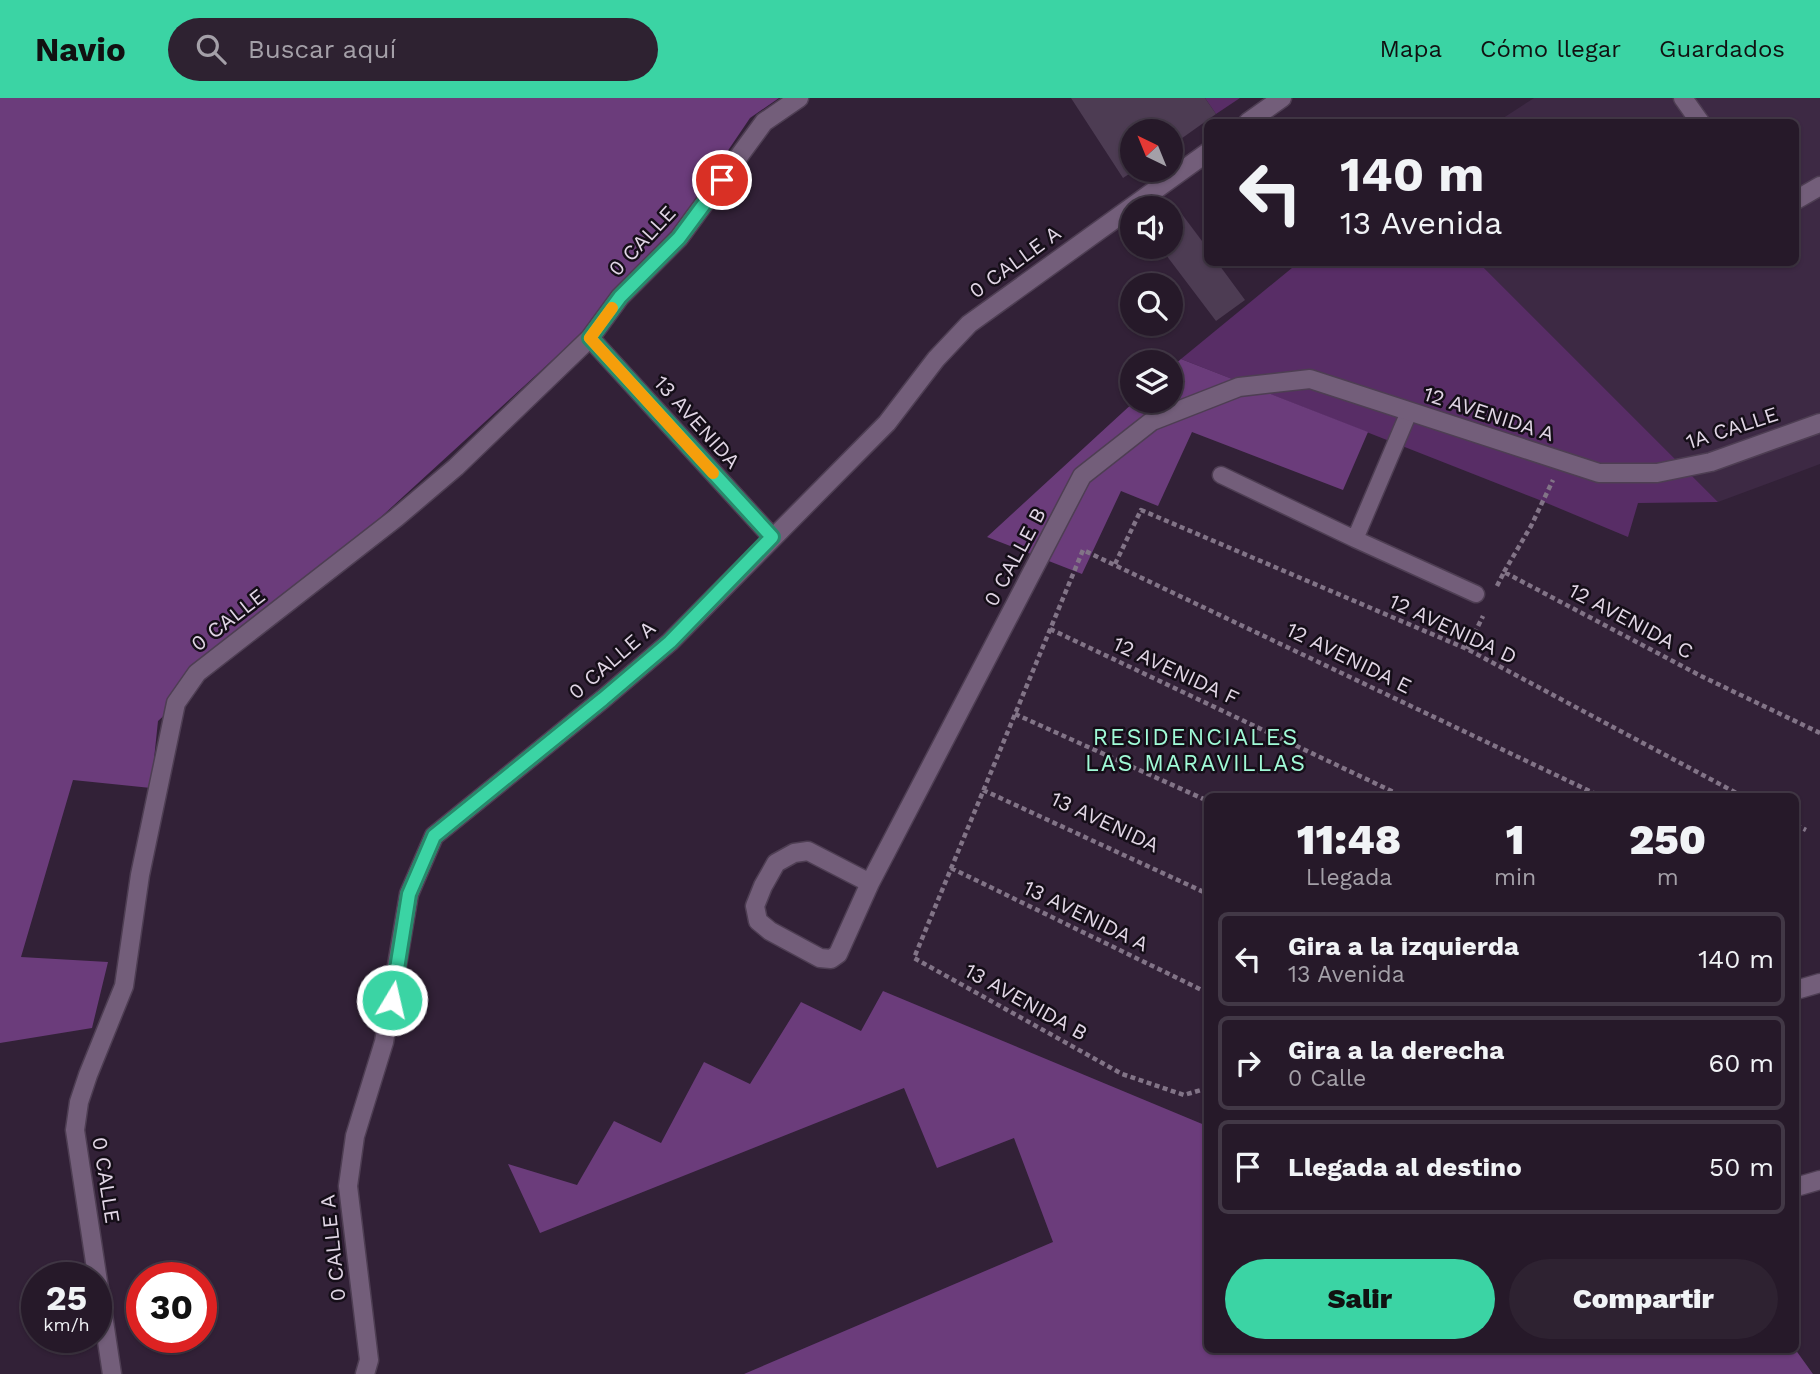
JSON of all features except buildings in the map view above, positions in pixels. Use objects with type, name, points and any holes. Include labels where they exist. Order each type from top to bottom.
[{"type":"street","name":"0 CALLE","points":[[112,1374],[75,1130],[79,1102],[88,1075],[124,986],[140,875],[176,703],[197,673],[456,467],[590,338],[620,297],[679,238],[764,122],[799,98]]},
{"type":"street","points":[[1252,119],[1282,98]]},
{"type":"street","points":[[1683,98],[1698,119]]},
{"type":"street","name":"0 CALLE A","points":[[367,1367],[348,1186],[355,1136],[384,1042],[409,894],[434,836],[670,642],[887,423],[936,359],[969,324],[1204,155]]},
{"type":"street","points":[[1799,198],[1820,186]]},
{"type":"street","name":"13 AVENIDA","points":[[590,338],[772,537]]},
{"type":"street","name":"12 AVENIDA A","points":[[1310,379],[1599,473],[1657,473]]},
{"type":"street","name":"0 CALLE B","points":[[870,883],[808,850],[794,853],[776,863],[755,906],[758,921],[769,931],[820,958],[831,959],[838,954],[870,883],[1082,476],[1152,421],[1239,387],[1310,379]]},
{"type":"street","name":"1A CALLE","points":[[1657,473],[1710,461],[1820,423]]},
{"type":"street","points":[[1799,989],[1820,983]]},
{"type":"street","points":[[1799,1186],[1820,1180]]},
{"type":"lane","points":[[1355,539],[1409,412]]},
{"type":"lane","points":[[1221,475],[1476,594]]},
{"type":"path","points":[[1494,592],[1531,526],[1562,461]]},
{"type":"path","name":"12 AVENIDA D","points":[[1115,564],[1141,510],[1467,649],[1736,793]]},
{"type":"path","name":"12 AVENIDA E","points":[[1050,629],[1083,550],[1595,793]]},
{"type":"path","name":"12 AVENIDA C","points":[[1504,572],[1701,676],[1820,733]]},
{"type":"path","points":[[1467,649],[1484,614]]},
{"type":"path","points":[[951,868],[1050,629]]},
{"type":"path","name":"12 AVENIDA F","points":[[1050,629],[1396,793]]},
{"type":"path","points":[[1015,714],[1204,799]]},
{"type":"path","name":"13 AVENIDA","points":[[983,790],[1204,892]]},
{"type":"path","points":[[1799,827],[1805,830]]},
{"type":"path","name":"13 AVENIDA B","points":[[951,868],[914,958],[1122,1074],[1184,1095],[1204,1089]]},
{"type":"path","name":"13 AVENIDA A","points":[[951,868],[1204,991]]},
{"type":"shaded area","points":[[0,98],[779,98],[750,118],[641,279],[158,721],[151,788],[73,780],[21,957],[108,962],[92,1028],[0,1043]]},
{"type":"shaded area","points":[[1205,98],[1240,98],[1216,114]]},
{"type":"shaded area","points":[[1534,98],[1820,98],[1820,464],[1718,502],[1482,266],[1799,266],[1799,119],[1502,119]]},
{"type":"shaded area","points":[[1294,266],[1482,266],[1718,502],[1638,503],[1628,537],[1183,360],[1183,357]]},
{"type":"shaded area","points":[[1183,360],[1368,432],[1343,490],[1192,432],[1158,506],[1121,491],[1082,574],[987,537],[1122,413],[1183,413]]},
{"type":"shaded area","points":[[883,991],[1204,1125],[1204,1353],[1798,1353],[1813,1374],[744,1374],[1053,1242],[1014,1138],[937,1168],[904,1088],[540,1233],[508,1164],[577,1185],[614,1121],[661,1143],[704,1062],[750,1084],[801,1002],[861,1031]]},
{"type":"slow traffic","points":[[612,308],[590,338],[713,473]]},
{"type":"district","name":"RESIDENCIALES LAS MARAVILLAS","points":[[1196,750]]},
{"type":"route","points":[[392,1000],[409,894],[434,836],[670,642],[772,537],[590,338],[620,297],[679,238],[722,180]]}]
